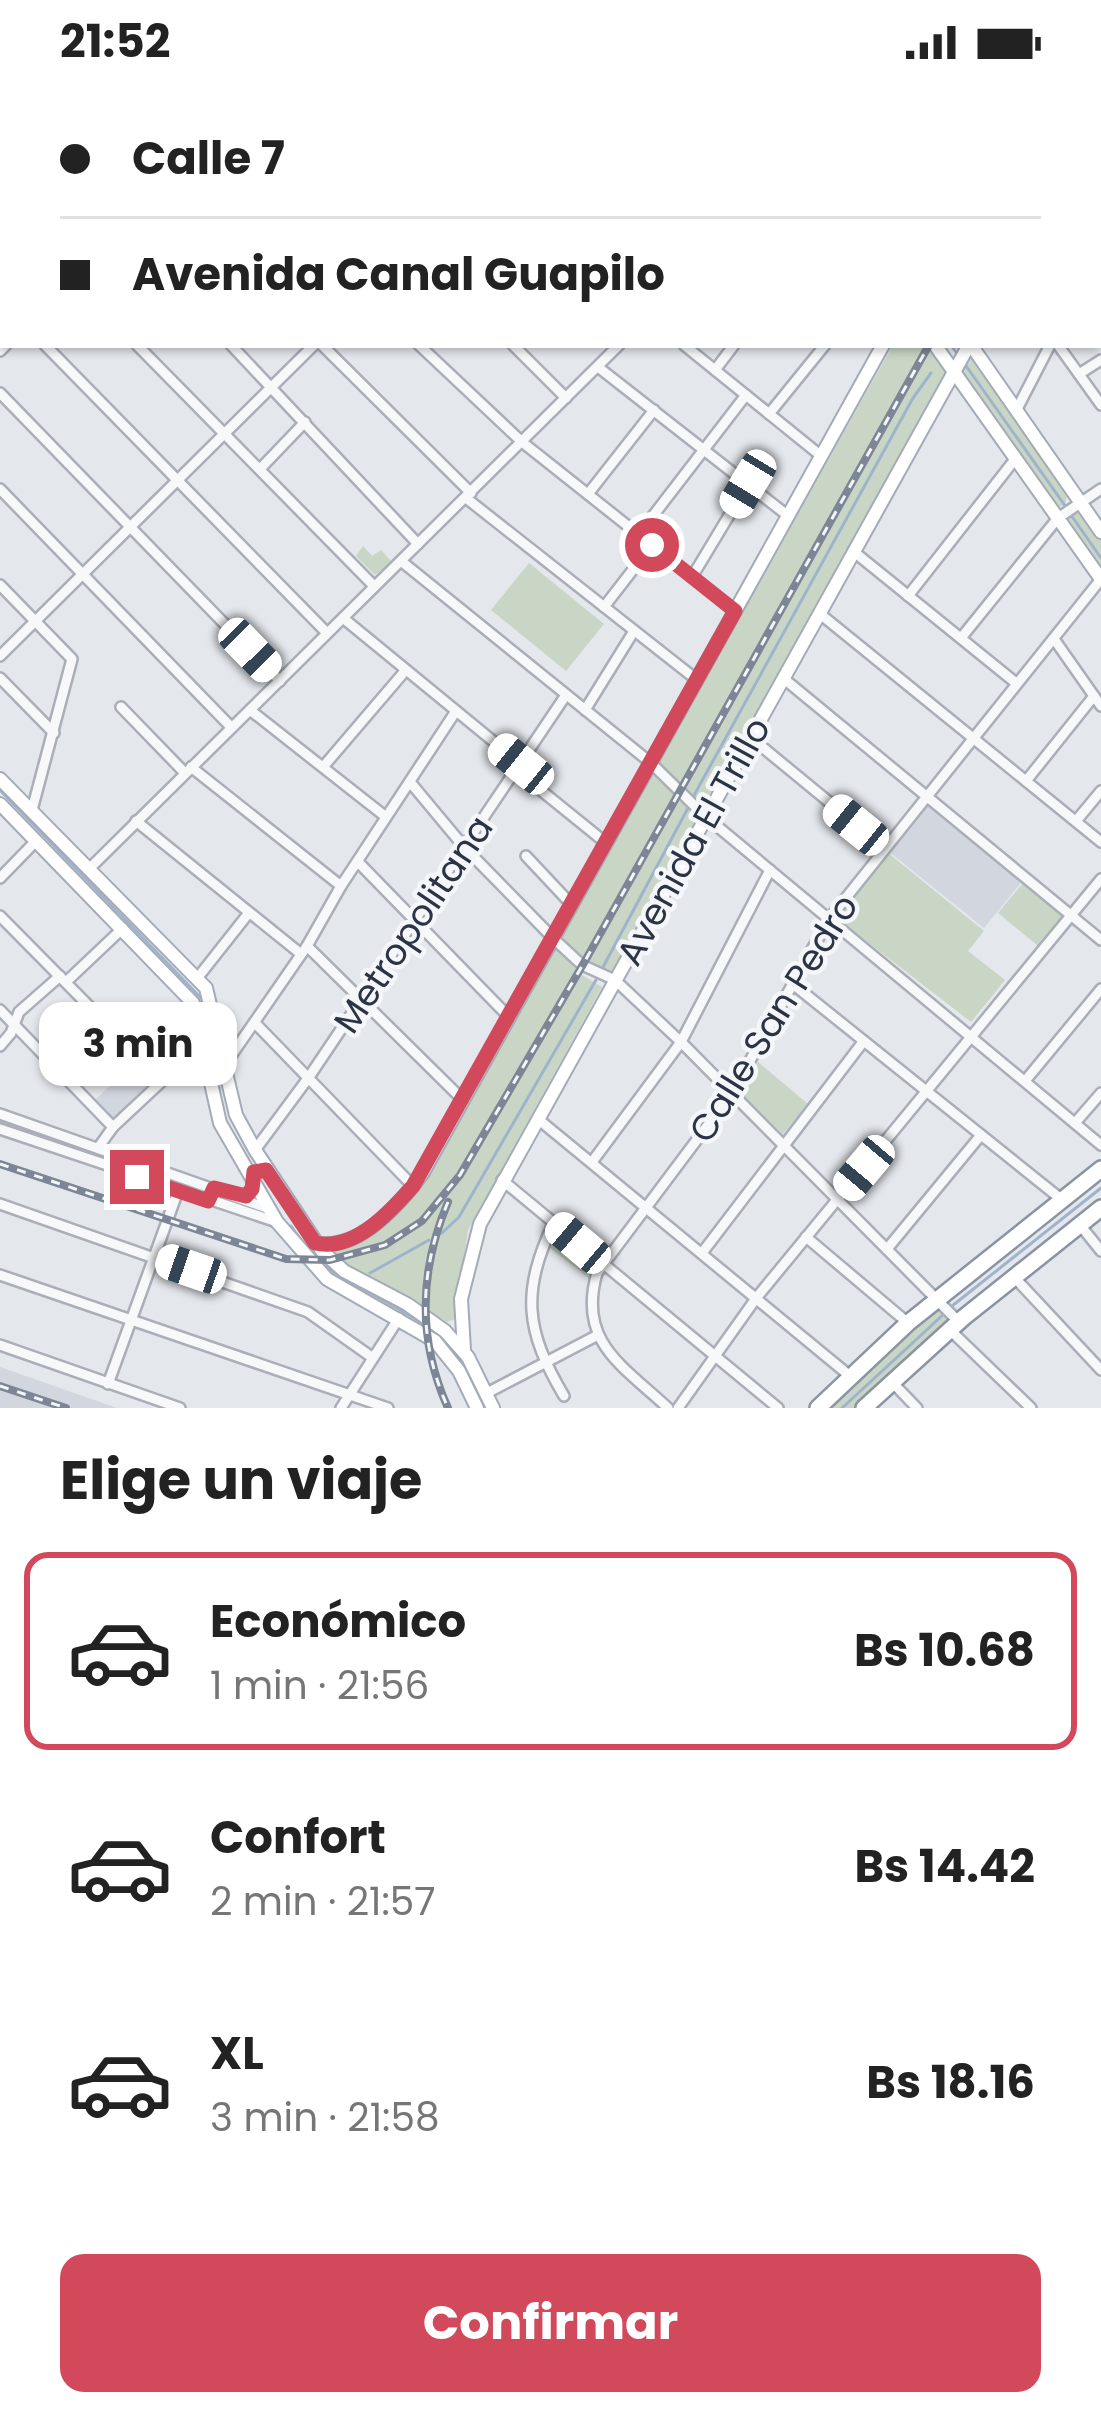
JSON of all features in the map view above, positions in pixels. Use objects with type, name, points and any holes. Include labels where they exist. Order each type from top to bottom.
[{"type":"highway","points":[[864,1408],[1060,1199],[1101,1169]]},
{"type":"highway","points":[[818,1408],[908,1323],[949,1314],[1014,1276],[1101,1208]]},
{"type":"main road","name":"Avenida El Trillo","points":[[315,1243],[339,1244],[350,1239],[413,1186],[881,348]]},
{"type":"main road","points":[[938,348],[1101,579]]},
{"type":"main road","name":"Avenida El Trillo","points":[[464,1350],[464,1275],[480,1223],[967,348]]},
{"type":"main road","points":[[969,348],[1017,409],[1077,505],[1101,532]]},
{"type":"main road","points":[[945,388],[965,388]]},
{"type":"main road","points":[[0,779],[90,868],[194,1003],[205,1010]]},
{"type":"main road","points":[[0,804],[124,928],[199,976],[232,1105],[315,1243],[344,1271],[430,1318],[464,1350],[493,1408]]},
{"type":"main road","points":[[205,1010],[203,1043],[215,1107],[226,1138],[267,1208],[327,1279],[425,1333],[449,1357],[477,1408]]},
{"type":"main road","points":[[215,1107],[226,1112],[232,1105]]},
{"type":"main road","points":[[250,1179],[257,1169],[269,1173]]},
{"type":"main road","points":[[277,1222],[287,1220],[294,1210]]},
{"type":"street","points":[[49,348],[327,633]]},
{"type":"street","points":[[140,348],[374,586]]},
{"type":"street","points":[[234,348],[418,544]]},
{"type":"street","points":[[0,656],[315,348]]},
{"type":"street","points":[[321,348],[469,495],[697,680]]},
{"type":"street","points":[[422,348],[522,442],[735,611]]},
{"type":"street","points":[[517,348],[566,398]]},
{"type":"street","points":[[90,868],[615,348]]},
{"type":"street","points":[[688,348],[820,455]]},
{"type":"street","points":[[715,370],[732,348]]},
{"type":"street","points":[[769,414],[823,348]]},
{"type":"street","points":[[1017,409],[1052,348]]},
{"type":"street","points":[[1056,348],[1101,405]]},
{"type":"street","points":[[1078,374],[1101,360]]},
{"type":"street","points":[[598,367],[787,515]]},
{"type":"street","points":[[0,393],[280,681]]},
{"type":"street","points":[[639,534],[746,395]]},
{"type":"street","points":[[588,494],[654,410]]},
{"type":"street","points":[[260,469],[305,422]]},
{"type":"street","points":[[908,596],[1016,458]]},
{"type":"street","points":[[692,577],[748,484]]},
{"type":"street","points":[[0,489],[232,727]]},
{"type":"street","points":[[961,638],[1060,517],[1101,489]]},
{"type":"street","points":[[604,607],[652,545]]},
{"type":"street","points":[[853,551],[1016,683]]},
{"type":"street","points":[[400,561],[651,763],[705,816],[1101,1145]]},
{"type":"street","name":"Calle San Pedro","points":[[596,1336],[590,1306],[603,1263],[732,1093],[830,919],[1101,579]]},
{"type":"street","points":[[0,585],[72,659],[32,810]]},
{"type":"street","points":[[819,614],[1101,842]]},
{"type":"street","points":[[343,618],[606,843]]},
{"type":"street","points":[[585,710],[634,631]]},
{"type":"street","points":[[1026,781],[1098,701],[1054,639]]},
{"type":"street","points":[[322,767],[405,671]]},
{"type":"street","points":[[0,678],[54,733]]},
{"type":"street","points":[[783,678],[1101,940]]},
{"type":"street","name":"Metropolitana","points":[[255,1150],[566,695]]},
{"type":"street","points":[[122,707],[188,770],[341,886]]},
{"type":"street","points":[[250,710],[386,817]]},
{"type":"street","points":[[224,1066],[456,711]]},
{"type":"street","points":[[750,737],[885,848]]},
{"type":"street","points":[[410,782],[465,848],[553,938],[582,965],[615,980],[887,1249],[1030,1408]]},
{"type":"street","points":[[1076,821],[1101,790]]},
{"type":"street","points":[[136,821],[248,914],[304,950],[463,1100]]},
{"type":"street","points":[[0,878],[36,841]]},
{"type":"street","points":[[526,856],[572,905]]},
{"type":"street","points":[[358,862],[509,1017]]},
{"type":"street","points":[[592,1162],[681,1042],[770,870]]},
{"type":"street","points":[[678,1408],[757,1298],[1101,879]]},
{"type":"street","points":[[199,976],[248,914]]},
{"type":"street","points":[[0,916],[163,1081]]},
{"type":"street","points":[[0,1046],[19,1012],[124,928]]},
{"type":"street","points":[[794,985],[1060,1199]]},
{"type":"street","points":[[1025,1082],[1101,989]]},
{"type":"street","points":[[0,1010],[113,1127]]},
{"type":"street","points":[[256,1023],[413,1186]]},
{"type":"street","points":[[702,1252],[863,1042]]},
{"type":"street","points":[[98,1148],[113,1127],[203,1043]]},
{"type":"street","points":[[1075,1123],[1101,1093]]},
{"type":"street","points":[[0,1114],[178,1191],[240,1197],[267,1208]]},
{"type":"street","points":[[538,1119],[850,1376]]},
{"type":"street","points":[[0,1130],[98,1148],[277,1222]]},
{"type":"street","points":[[887,1249],[981,1135]]},
{"type":"street","points":[[240,1197],[250,1192],[250,1179]]},
{"type":"street","points":[[502,1180],[778,1408]]},
{"type":"street","points":[[107,1384],[178,1191]]},
{"type":"street","points":[[0,1204],[308,1312],[373,1358]]},
{"type":"street","points":[[554,1222],[531,1284],[531,1320],[546,1365],[564,1396]]},
{"type":"street","points":[[1080,1225],[1101,1251]]},
{"type":"street","points":[[806,1238],[908,1323]]},
{"type":"street","points":[[0,1275],[388,1408]]},
{"type":"street","points":[[1014,1276],[1101,1370]]},
{"type":"street","points":[[341,1408],[399,1318]]},
{"type":"street","points":[[487,1393],[596,1336],[668,1408]]},
{"type":"street","points":[[0,1345],[180,1408]]},
{"type":"street","points":[[891,1381],[917,1408]]},
{"type":"shaded area","points":[[929,801],[1025,878],[984,928],[888,851]]},
{"type":"shaded area","points":[[134,1063],[153,1087],[116,1123],[94,1101]]},
{"type":"shaded area","points":[[0,1367],[117,1408],[0,1408]]},
{"type":"green space","points":[[891,348],[930,348],[948,372],[702,808],[657,764]]},
{"type":"green space","points":[[970,351],[1068,491],[1065,505],[1056,507],[960,372]]},
{"type":"green space","points":[[1078,511],[1101,539],[1101,574],[1063,521]]},
{"type":"green space","points":[[363,546],[372,556],[381,550],[392,562],[375,575],[356,556]]},
{"type":"green space","points":[[529,563],[604,624],[566,671],[491,610]]},
{"type":"green space","points":[[650,770],[695,812],[696,821],[613,971],[605,971],[582,960],[557,936]]},
{"type":"green space","points":[[887,852],[984,931],[968,951],[1005,980],[971,1022],[838,919],[837,914]]},
{"type":"green space","points":[[1028,877],[1064,914],[1038,946],[998,913]]},
{"type":"green space","points":[[551,945],[602,987],[468,1230],[455,1319],[447,1322],[395,1289],[346,1267],[328,1251],[343,1247],[399,1210]]},
{"type":"green space","points":[[758,1062],[808,1104],[783,1134],[738,1091]]},
{"type":"green space","points":[[554,1229],[596,1261],[593,1281],[546,1245]]},
{"type":"green space","points":[[931,1308],[943,1309],[947,1323],[857,1408],[830,1408]]},
{"type":"waterway","points":[[953,348],[958,355]]},
{"type":"waterway","points":[[964,363],[1066,507]]},
{"type":"waterway","points":[[692,799],[931,373]]},
{"type":"waterway","points":[[1071,515],[1101,558]]},
{"type":"waterway","points":[[0,790],[201,998]]},
{"type":"waterway","points":[[602,969],[688,808]]},
{"type":"waterway","points":[[442,1233],[459,1217],[596,980]]},
{"type":"waterway","points":[[0,1123],[95,1156]]},
{"type":"waterway","points":[[144,1173],[262,1212]]},
{"type":"waterway","points":[[952,1306],[1101,1188]]},
{"type":"waterway","points":[[291,1226],[301,1241]]},
{"type":"waterway","points":[[370,1273],[429,1240]]},
{"type":"waterway","points":[[325,1267],[421,1322]]},
{"type":"waterway","points":[[842,1408],[945,1313]]},
{"type":"waterway","points":[[429,1327],[458,1355],[484,1408]]},
{"type":"railway","points":[[0,1164],[286,1259],[330,1260],[385,1245],[422,1221],[460,1175],[585,961],[927,348]]},
{"type":"railway","points":[[448,1202],[431,1254],[426,1305],[431,1356],[448,1408]]},
{"type":"railway","points":[[0,1386],[66,1408]]},
{"type":"route","points":[[137,1177],[208,1201],[214,1188],[246,1196],[254,1172],[266,1170],[315,1243],[325,1245],[361,1233],[413,1186],[735,611],[652,545]]}]
